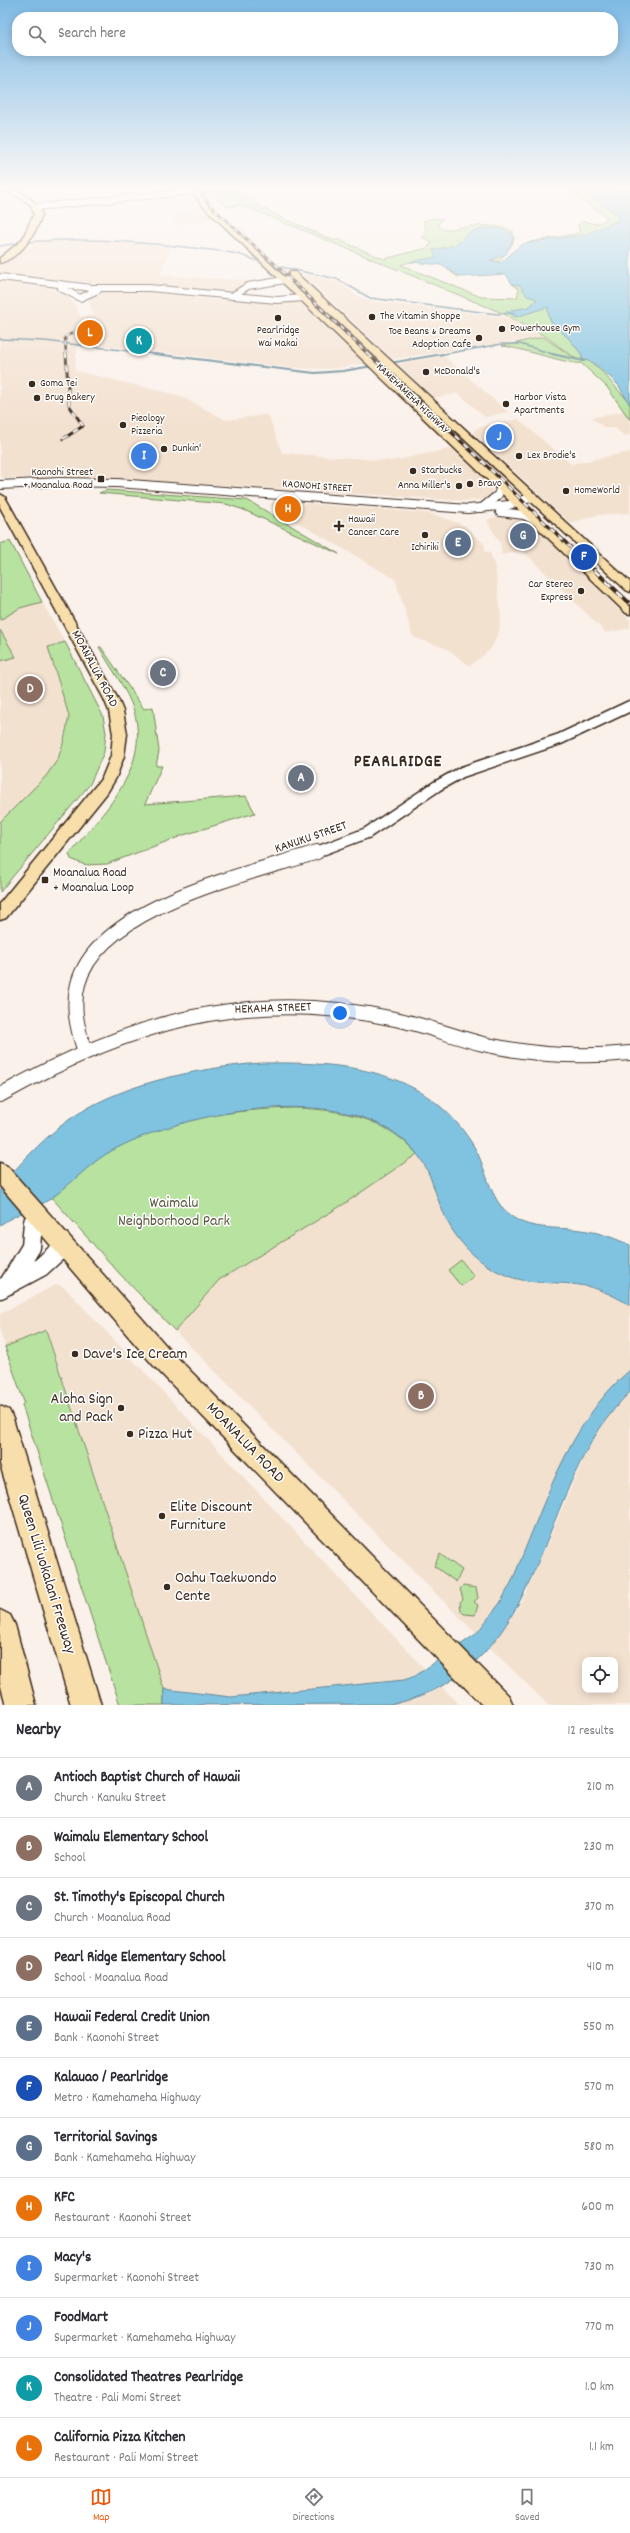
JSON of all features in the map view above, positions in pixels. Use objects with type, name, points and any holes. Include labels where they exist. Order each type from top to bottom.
[{"type":"highway","name":"Queen Liliʻuokalani Freeway","points":[[0,1419],[86,1705]]},
{"type":"highway","points":[[0,1625],[21,1705]]},
{"type":"main road","name":"KAMEHAMEHA HIGHWAY","points":[[275,269],[303,298],[375,365],[630,610]]},
{"type":"main road","name":"KAMEHAMEHA HIGHWAY","points":[[287,269],[630,588]]},
{"type":"main road","points":[[295,290],[322,300]]},
{"type":"main road","points":[[303,298],[322,300]]},
{"type":"main road","name":"MOANALUA ROAD","points":[[0,497],[111,699],[120,721],[121,739],[115,766],[102,789],[0,914]]},
{"type":"main road","name":"MOANALUA ROAD","points":[[1,1173],[34,1213],[161,1357],[500,1705]]},
{"type":"street","points":[[232,296],[248,286],[286,280],[295,276]]},
{"type":"street","points":[[0,277],[54,284],[103,288],[149,288],[281,300],[303,298]]},
{"type":"street","points":[[54,284],[80,298],[103,288]]},
{"type":"street","name":"KAONOHI STREET","points":[[0,486],[84,486],[135,489],[150,487],[468,509],[486,507],[533,497]]},
{"type":"street","points":[[486,507],[498,495],[501,486]]},
{"type":"street","points":[[486,507],[520,514],[539,522]]},
{"type":"street","name":"KANUKU STREET","points":[[84,1049],[74,1010],[77,986],[95,953],[126,926],[156,909],[214,885],[353,839],[387,822],[435,787],[458,774],[504,756],[561,738],[606,715],[630,706]]},
{"type":"street","name":"HEKAHA STREET","points":[[0,1095],[57,1062],[84,1049],[140,1029],[190,1017],[240,1009],[292,1007],[371,1014],[483,1044],[531,1052],[574,1056],[630,1054]]},
{"type":"street","points":[[4,1287],[31,1247],[34,1213]]},
{"type":"street","points":[[4,1287],[46,1264],[64,1246]]},
{"type":"shaded area","points":[[0,269],[163,269],[161,275],[242,280],[254,283],[227,293],[149,285],[97,284],[0,273]]},
{"type":"shaded area","points":[[306,274],[340,282],[354,294],[369,301],[512,318],[543,337],[393,359],[303,275]]},
{"type":"shaded area","points":[[0,281],[63,290],[76,306],[80,316],[94,315],[87,297],[100,291],[138,291],[217,300],[239,298],[300,302],[366,363],[332,369],[295,368],[80,343],[76,355],[75,371],[178,395],[226,420],[265,415],[269,417],[282,453],[391,461],[454,448],[491,485],[493,494],[485,499],[467,501],[123,479],[3,478],[0,474]]},
{"type":"shaded area","points":[[444,356],[508,412],[485,417],[458,393],[434,398],[398,364]]},
{"type":"shaded area","points":[[623,411],[630,423],[630,435],[625,436],[615,428],[605,428],[592,418]]},
{"type":"shaded area","points":[[518,419],[571,464],[630,452],[630,513],[597,515],[570,523],[473,433],[477,428]]},
{"type":"shaded area","points":[[274,501],[429,513],[464,525],[484,544],[485,552],[490,552],[495,567],[501,616],[499,631],[491,649],[470,666],[447,649],[413,637],[395,579],[273,508],[270,505]]},
{"type":"shaded area","points":[[506,516],[521,518],[531,524],[630,620],[630,628],[606,633],[522,550],[502,555],[500,543],[487,521],[491,518]]},
{"type":"shaded area","points":[[42,602],[65,642],[48,647],[69,716],[58,759],[46,776],[0,822],[0,661],[15,657],[0,630],[0,620],[20,608]]},
{"type":"shaded area","points":[[417,1154],[430,1173],[448,1223],[500,1273],[527,1282],[587,1287],[608,1293],[630,1305],[630,1370],[598,1403],[577,1433],[511,1583],[500,1603],[476,1634],[175,1331],[219,1280],[344,1204]]},
{"type":"shaded area","points":[[57,1284],[65,1288],[425,1669],[404,1680],[231,1697],[164,1689],[47,1330],[5,1347],[0,1331],[0,1314]]},
{"type":"shaded area","points":[[630,1392],[630,1705],[548,1705],[489,1647],[513,1616],[525,1595],[590,1443],[610,1414]]},
{"type":"shaded area","points":[[441,1686],[459,1705],[385,1705],[417,1699]]},
{"type":"green space","points":[[395,269],[410,269],[481,297],[517,298],[519,289],[512,284],[514,282],[523,283],[541,297],[543,307],[549,307],[582,355],[582,359],[591,362],[603,373],[630,403],[630,420],[607,387],[581,363],[568,362],[502,346],[543,337],[576,359],[548,338],[502,313]]},
{"type":"green space","points":[[446,269],[478,269],[468,276],[458,277]]},
{"type":"green space","points":[[107,490],[247,500],[339,554],[244,510],[226,504],[99,493]]},
{"type":"green space","points":[[10,541],[42,602],[20,608],[0,620],[0,544]]},
{"type":"green space","points":[[0,630],[16,657],[0,661]]},
{"type":"green space","points":[[65,642],[103,716],[106,733],[104,752],[90,784],[0,892],[0,822],[46,776],[58,759],[64,740],[69,716],[48,647]]},
{"type":"green space","points":[[99,647],[101,647],[144,709],[153,707],[159,751],[156,766],[162,766],[145,804],[246,796],[255,813],[184,835],[107,864],[85,865],[71,859],[69,854],[109,806],[120,789],[130,771],[136,752],[137,732],[134,711],[123,686]]},
{"type":"green space","name":"Waimalu Neighborhood Park","points":[[298,1108],[331,1111],[363,1118],[392,1132],[417,1154],[344,1204],[219,1280],[175,1331],[118,1272],[52,1198],[77,1175],[104,1155],[149,1133],[198,1118],[248,1111]]},
{"type":"green space","points":[[461,1260],[474,1276],[461,1286],[448,1270]]},
{"type":"green space","points":[[46,1330],[164,1689],[164,1705],[120,1705],[22,1405],[24,1402],[5,1347]]},
{"type":"green space","points":[[440,1554],[462,1570],[456,1582],[434,1566]]},
{"type":"green space","points":[[463,1586],[476,1588],[478,1598],[474,1602],[478,1605],[475,1615],[464,1614],[461,1611],[460,1602],[463,1599],[460,1589]]},
{"type":"water","points":[[447,269],[630,269],[630,405],[619,386],[610,377],[592,362],[582,359],[582,355],[568,337],[550,320],[548,307],[516,317],[506,311],[529,307],[537,299],[527,296],[520,285],[512,284],[506,274],[461,277]]},
{"type":"water","points":[[261,1063],[322,1064],[380,1074],[406,1085],[431,1099],[453,1119],[473,1145],[497,1201],[511,1216],[528,1224],[548,1228],[593,1232],[609,1236],[630,1245],[630,1305],[591,1287],[525,1281],[513,1278],[488,1266],[467,1249],[451,1228],[443,1212],[430,1176],[415,1151],[407,1143],[379,1124],[344,1112],[305,1108],[264,1108],[222,1114],[182,1123],[146,1135],[106,1154],[47,1201],[13,1217],[0,1225],[0,1187],[45,1139],[83,1111],[106,1099],[157,1080],[210,1069]]},
{"type":"water","points":[[630,1370],[630,1392],[598,1431],[574,1475],[535,1569],[513,1614],[484,1653],[446,1684],[394,1704],[164,1705],[164,1689],[231,1697],[404,1680],[415,1676],[476,1634],[500,1603],[511,1583],[546,1498],[573,1441],[589,1415],[608,1391]]},
{"type":"waterway","points":[[289,269],[337,279],[370,298],[497,314],[515,313]]},
{"type":"waterway","points":[[0,339],[45,341],[163,355]]},
{"type":"waterway","points":[[438,355],[502,344],[520,344],[555,355]]},
{"type":"waterway","points":[[154,354],[315,373],[343,371],[443,354]]},
{"type":"waterway","points":[[555,355],[584,361]]},
{"type":"railway","points":[[280,269],[369,355]]},
{"type":"railway","points":[[66,355],[65,337],[80,329],[100,328]]},
{"type":"railway","points":[[63,439],[83,426],[69,405],[66,354]]},
{"type":"railway","points":[[368,354],[454,434],[595,571]]},
{"type":"railway","points":[[594,570],[630,604]]},
{"type":"place","name":"The Vitamin Shoppe","points":[[372,317]]},
{"type":"place","name":"Pearlridge Wai Makai","points":[[278,318]]},
{"type":"place","name":"Powerhouse Gym","points":[[502,329]]},
{"type":"place","name":"California Pizza Kitchen","points":[[90,333]]},
{"type":"place","name":"Toe Beans & Dreams Adoption Cafe","points":[[479,338]]},
{"type":"place","name":"Consolidated Theatres Pearlridge","points":[[139,341]]},
{"type":"place","name":"McDonald's","points":[[426,372]]},
{"type":"place","name":"Goma Tei","points":[[32,384]]},
{"type":"place","name":"Brug Bakery","points":[[37,398]]},
{"type":"place","name":"Harbor Vista Apartments","points":[[506,404]]},
{"type":"place","name":"Pieology Pizzeria","points":[[123,425]]},
{"type":"place","name":"FoodMart","points":[[499,437]]},
{"type":"place","name":"Dunkin'","points":[[164,449]]},
{"type":"place","name":"Macy's","points":[[144,456]]},
{"type":"place","name":"Lex Brodie's","points":[[519,456]]},
{"type":"place","name":"Starbucks","points":[[413,471]]},
{"type":"place","name":"Kaonohi Street + Moanalua Road","points":[[101,479]]},
{"type":"place","name":"Bravo","points":[[470,484]]},
{"type":"place","name":"Anna Miller's","points":[[459,486]]},
{"type":"place","name":"HomeWorld","points":[[566,491]]},
{"type":"place","name":"KFC","points":[[288,509]]},
{"type":"place","name":"Hawaii Cancer Care","points":[[339,526]]},
{"type":"place","name":"Ichiriki","points":[[425,535]]},
{"type":"place","name":"Territorial Savings","points":[[523,536]]},
{"type":"place","name":"Hawaii Federal Credit Union","points":[[458,543]]},
{"type":"place","name":"Kalauao / Pearlridge","points":[[584,557]]},
{"type":"place","name":"Car Stereo Express","points":[[581,591]]},
{"type":"place","name":"St. Timothy's Episcopal Church","points":[[163,673]]},
{"type":"place","name":"Pearl Ridge Elementary School","points":[[30,689]]},
{"type":"place","name":"Antioch Baptist Church of Hawaii","points":[[301,778]]},
{"type":"place","name":"Moanalua Road + Moanalua Loop","points":[[45,880]]},
{"type":"place","name":"Dave's Ice Cream","points":[[75,1354]]},
{"type":"place","name":"Waimalu Elementary School","points":[[421,1396]]},
{"type":"place","name":"Aloha Sign and Pack","points":[[121,1408]]},
{"type":"place","name":"Pizza Hut","points":[[130,1434]]},
{"type":"place","name":"Elite Discount Furniture","points":[[162,1516]]},
{"type":"place","name":"Oahu Taekwondo Cente","points":[[167,1587]]},
{"type":"district","name":"PEARLRIDGE","points":[[398,763]]}]
